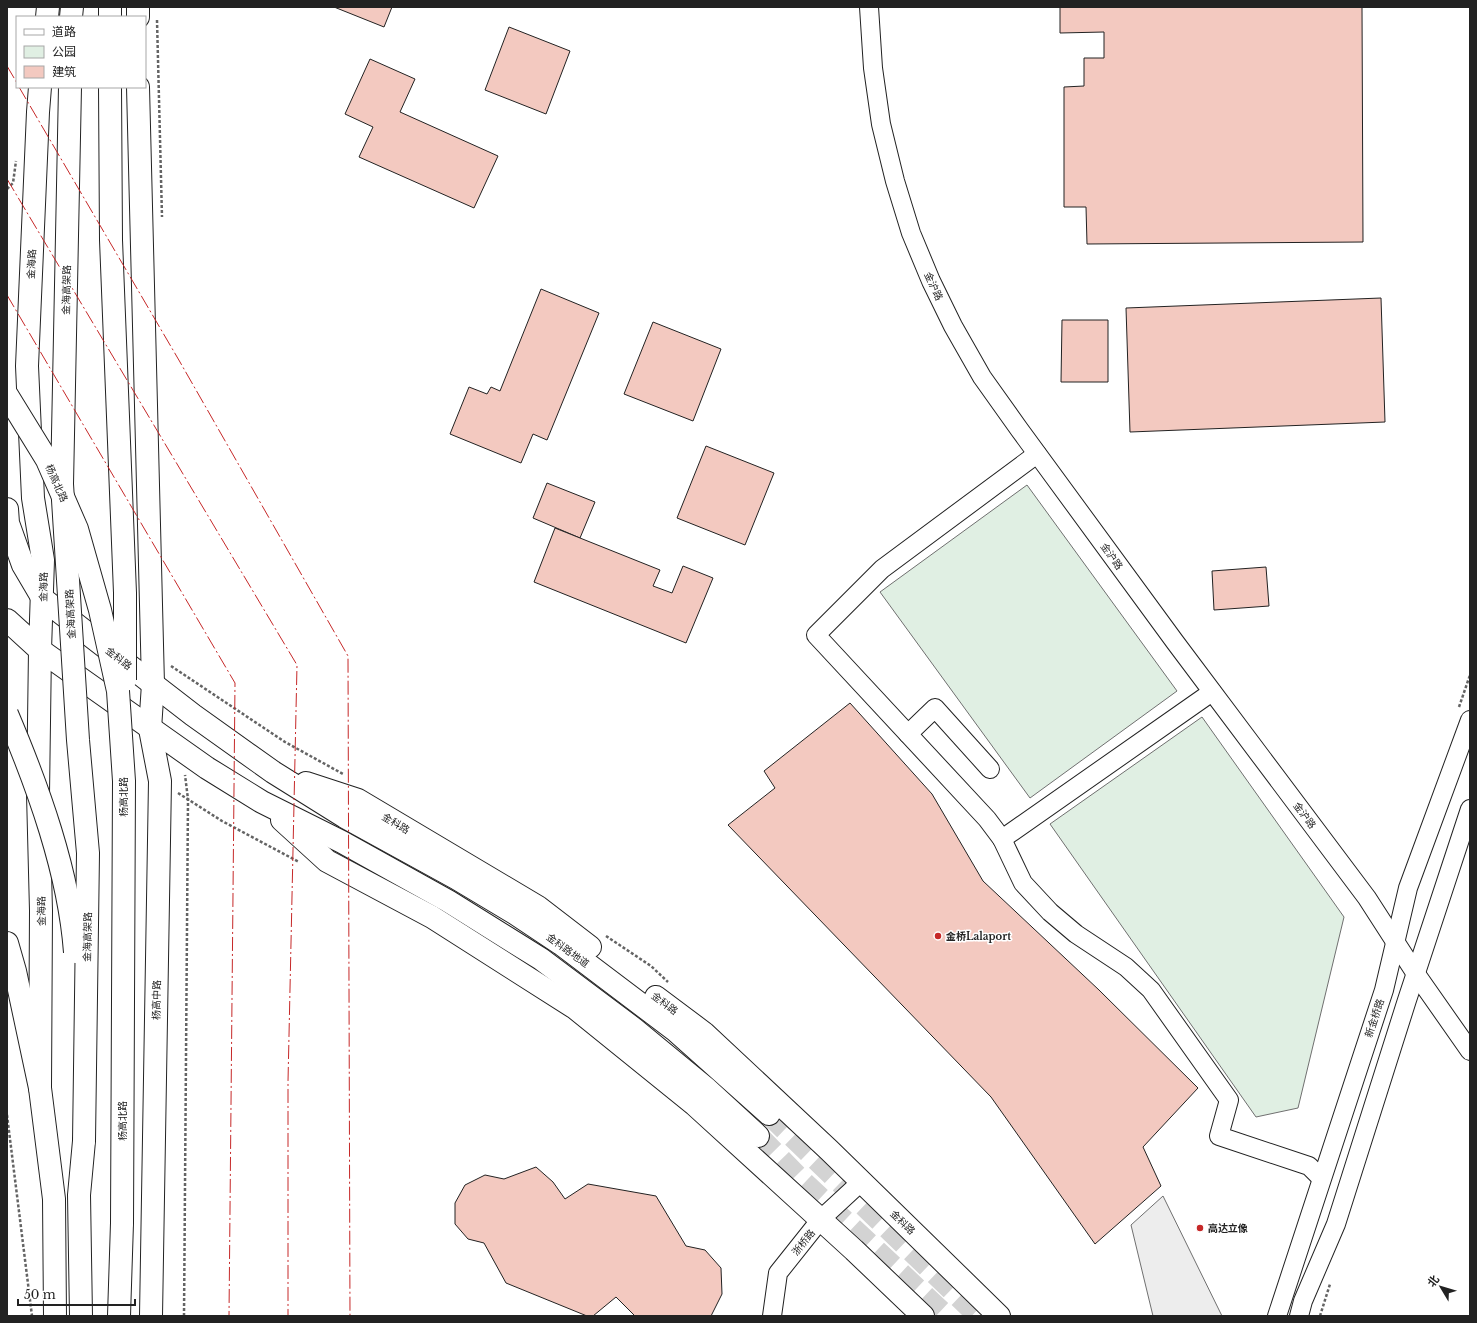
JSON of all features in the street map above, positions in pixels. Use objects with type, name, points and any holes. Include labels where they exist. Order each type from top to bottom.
[{"type":"main road","name":"金海路","points":[[40,88],[37,120],[27,366],[34,498],[43,560],[38,794],[41,911],[40,1088]]},
{"type":"main road","name":"金海高架路","points":[[70,88],[62,484],[78,740],[88,853],[84,1141]]},
{"type":"main road","points":[[110,88],[111,240],[125,593],[124,782]]},
{"type":"main road","points":[[138,88],[153,684]]},
{"type":"main road","name":"杨高北路","points":[[7,395],[47,460],[77,529],[100,610],[118,691],[124,782],[122,1223],[119,1316]]},
{"type":"main road","points":[[7,509],[8,523],[23,565],[43,599]]},
{"type":"main road","name":"金科路","points":[[43,599],[193,715],[273,772],[345,817]]},
{"type":"main road","points":[[7,620],[40,650],[182,752],[262,802],[342,842],[448,901],[541,959],[638,1032],[707,1089],[758,1136]]},
{"type":"main road","name":"杨高中路","points":[[151,1316],[160,781],[150,729],[153,684]]},
{"type":"main road","points":[[7,714],[23,751],[50,830],[68,899],[75,948],[84,1141],[79,1196],[81,1316]]},
{"type":"main road","name":"金科路","points":[[273,772],[358,800],[538,907],[704,1033],[999,1316]]},
{"type":"main road","points":[[262,802],[327,861],[432,917],[575,1008],[695,1105],[821,1219],[923,1316]]},
{"type":"main road","name":"金科路地道","points":[[345,817],[456,878],[562,944],[676,1031],[769,1114]]},
{"type":"main road","points":[[7,943],[15,971],[40,1088],[54,1199],[55,1316]]},
{"type":"street","name":"金沪路","points":[[869,7],[873,68],[881,124],[895,181],[911,233],[931,281],[953,326],[982,377],[1212,692],[1367,898],[1395,943],[1470,1051]]},
{"type":"street","points":[[1037,454],[882,568],[816,635],[987,819],[1002,839],[1024,884],[1050,912],[1076,934],[1126,967],[1151,990],[1229,1100],[1219,1136],[1309,1166],[1321,1178]]},
{"type":"street","points":[[1002,839],[1212,692]]},
{"type":"street","points":[[908,734],[935,708],[990,769]]},
{"type":"street","name":"新金桥路","points":[[1277,1316],[1321,1178],[1384,990],[1408,888],[1470,720]]},
{"type":"street","points":[[1298,1316],[1336,1224],[1470,810]]},
{"type":"street","name":"浙桥路","points":[[772,1316],[778,1273],[821,1219],[861,1182]]},
{"type":"path","points":[[146,36],[162,222]]},
{"type":"path","points":[[7,189],[13,183]]},
{"type":"path","points":[[172,659],[173,674]]},
{"type":"path","points":[[182,752],[188,799],[184,1316]]},
{"type":"path","points":[[160,781],[222,821],[299,862]]},
{"type":"path","points":[[7,1115],[32,1316]]},
{"type":"green space","points":[[1027,485],[1177,691],[1030,798],[880,592]]},
{"type":"green space","points":[[1202,717],[1344,917],[1298,1108],[1256,1117],[1050,824]]},
{"type":"shaded area","points":[[1163,1196],[1222,1316],[1153,1316],[1131,1225]]},
{"type":"building","points":[[334,7],[392,7],[384,27]]},
{"type":"building","points":[[1060,7],[1362,7],[1363,242],[1087,244],[1086,207],[1064,207],[1064,87],[1084,86],[1084,58],[1104,58],[1104,32],[1060,33]]},
{"type":"building","points":[[509,27],[570,51],[546,114],[485,90]]},
{"type":"building","points":[[370,59],[415,79],[400,112],[498,156],[474,208],[359,157],[373,127],[345,114]]},
{"type":"building","points":[[541,289],[599,313],[547,440],[533,434],[521,463],[450,434],[469,387],[487,394],[491,387],[500,391]]},
{"type":"building","points":[[1381,298],[1385,422],[1130,432],[1126,308]]},
{"type":"building","points":[[1062,320],[1108,320],[1108,382],[1061,382]]},
{"type":"building","points":[[653,322],[721,349],[693,421],[624,394]]},
{"type":"building","points":[[706,446],[774,473],[745,545],[677,518]]},
{"type":"building","points":[[547,483],[595,502],[580,538],[533,518]]},
{"type":"building","points":[[555,528],[660,570],[653,586],[672,593],[683,566],[713,578],[686,643],[534,582]]},
{"type":"building","points":[[1266,567],[1269,606],[1214,610],[1212,571]]},
{"type":"building","name":"金桥Lalaport","points":[[850,703],[932,794],[983,881],[1099,990],[1198,1088],[1143,1147],[1161,1186],[1095,1244],[991,1097],[728,825],[775,788],[764,771]]},
{"type":"building","points":[[536,1167],[553,1182],[565,1199],[588,1184],[656,1196],[686,1246],[705,1250],[721,1268],[722,1294],[711,1316],[635,1316],[616,1297],[593,1316],[587,1316],[506,1283],[484,1243],[468,1239],[455,1224],[455,1203],[465,1185],[485,1175],[504,1179]]},
{"type":"tunnel","points":[[769,1114],[979,1316]]},
{"type":"tunnel","points":[[758,1136],[802,1181],[946,1316]]},
{"type":"power","points":[[7,66],[16,81]]},
{"type":"power","points":[[20,88],[180,362],[348,656],[350,1316]]},
{"type":"power","points":[[7,179],[297,665],[288,1082],[288,1316]]},
{"type":"power","points":[[7,295],[235,683],[229,1316]]},
{"type":"place","name":"金桥Lalaport","points":[[938,936]]},
{"type":"place","name":"高达立像","points":[[1200,1228]]}]
